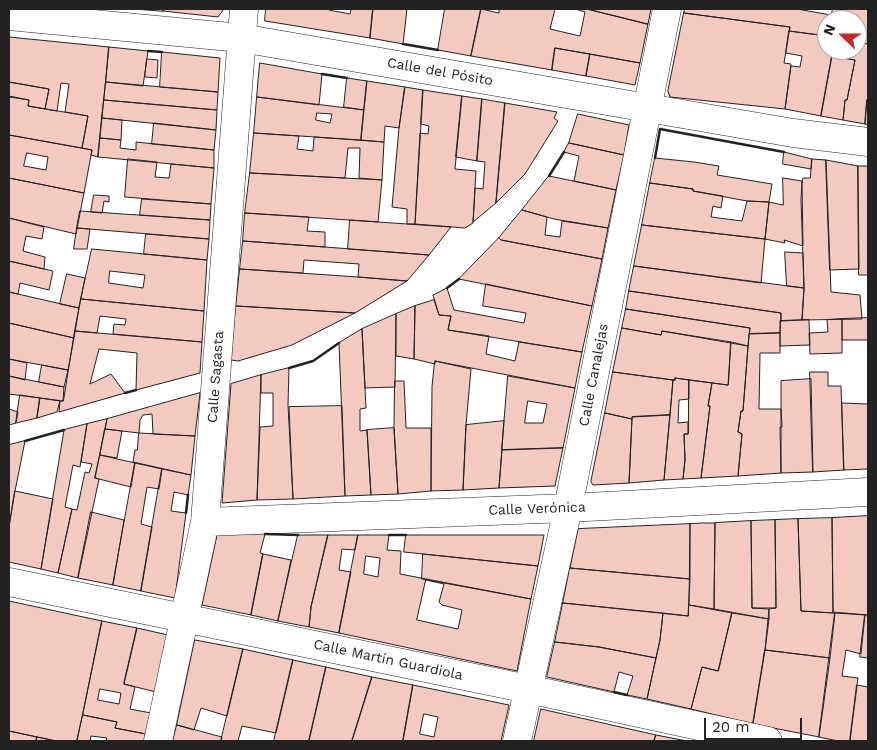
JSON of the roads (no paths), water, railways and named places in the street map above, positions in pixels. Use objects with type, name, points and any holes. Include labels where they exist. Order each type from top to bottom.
[{"type":"street","name":"Calle Sagasta","points":[[158,741],[205,522],[244,9]]},
{"type":"street","name":"Calle Canalejas","points":[[517,741],[568,508],[667,9]]},
{"type":"street","name":"Calle del Pósito","points":[[9,16],[241,38],[647,108],[793,132],[868,142]]},
{"type":"street","name":"Calle Verónica","points":[[205,522],[568,508],[868,492]]},
{"type":"street","name":"Calle Martín Guardiola","points":[[9,582],[528,689],[768,741]]}]
